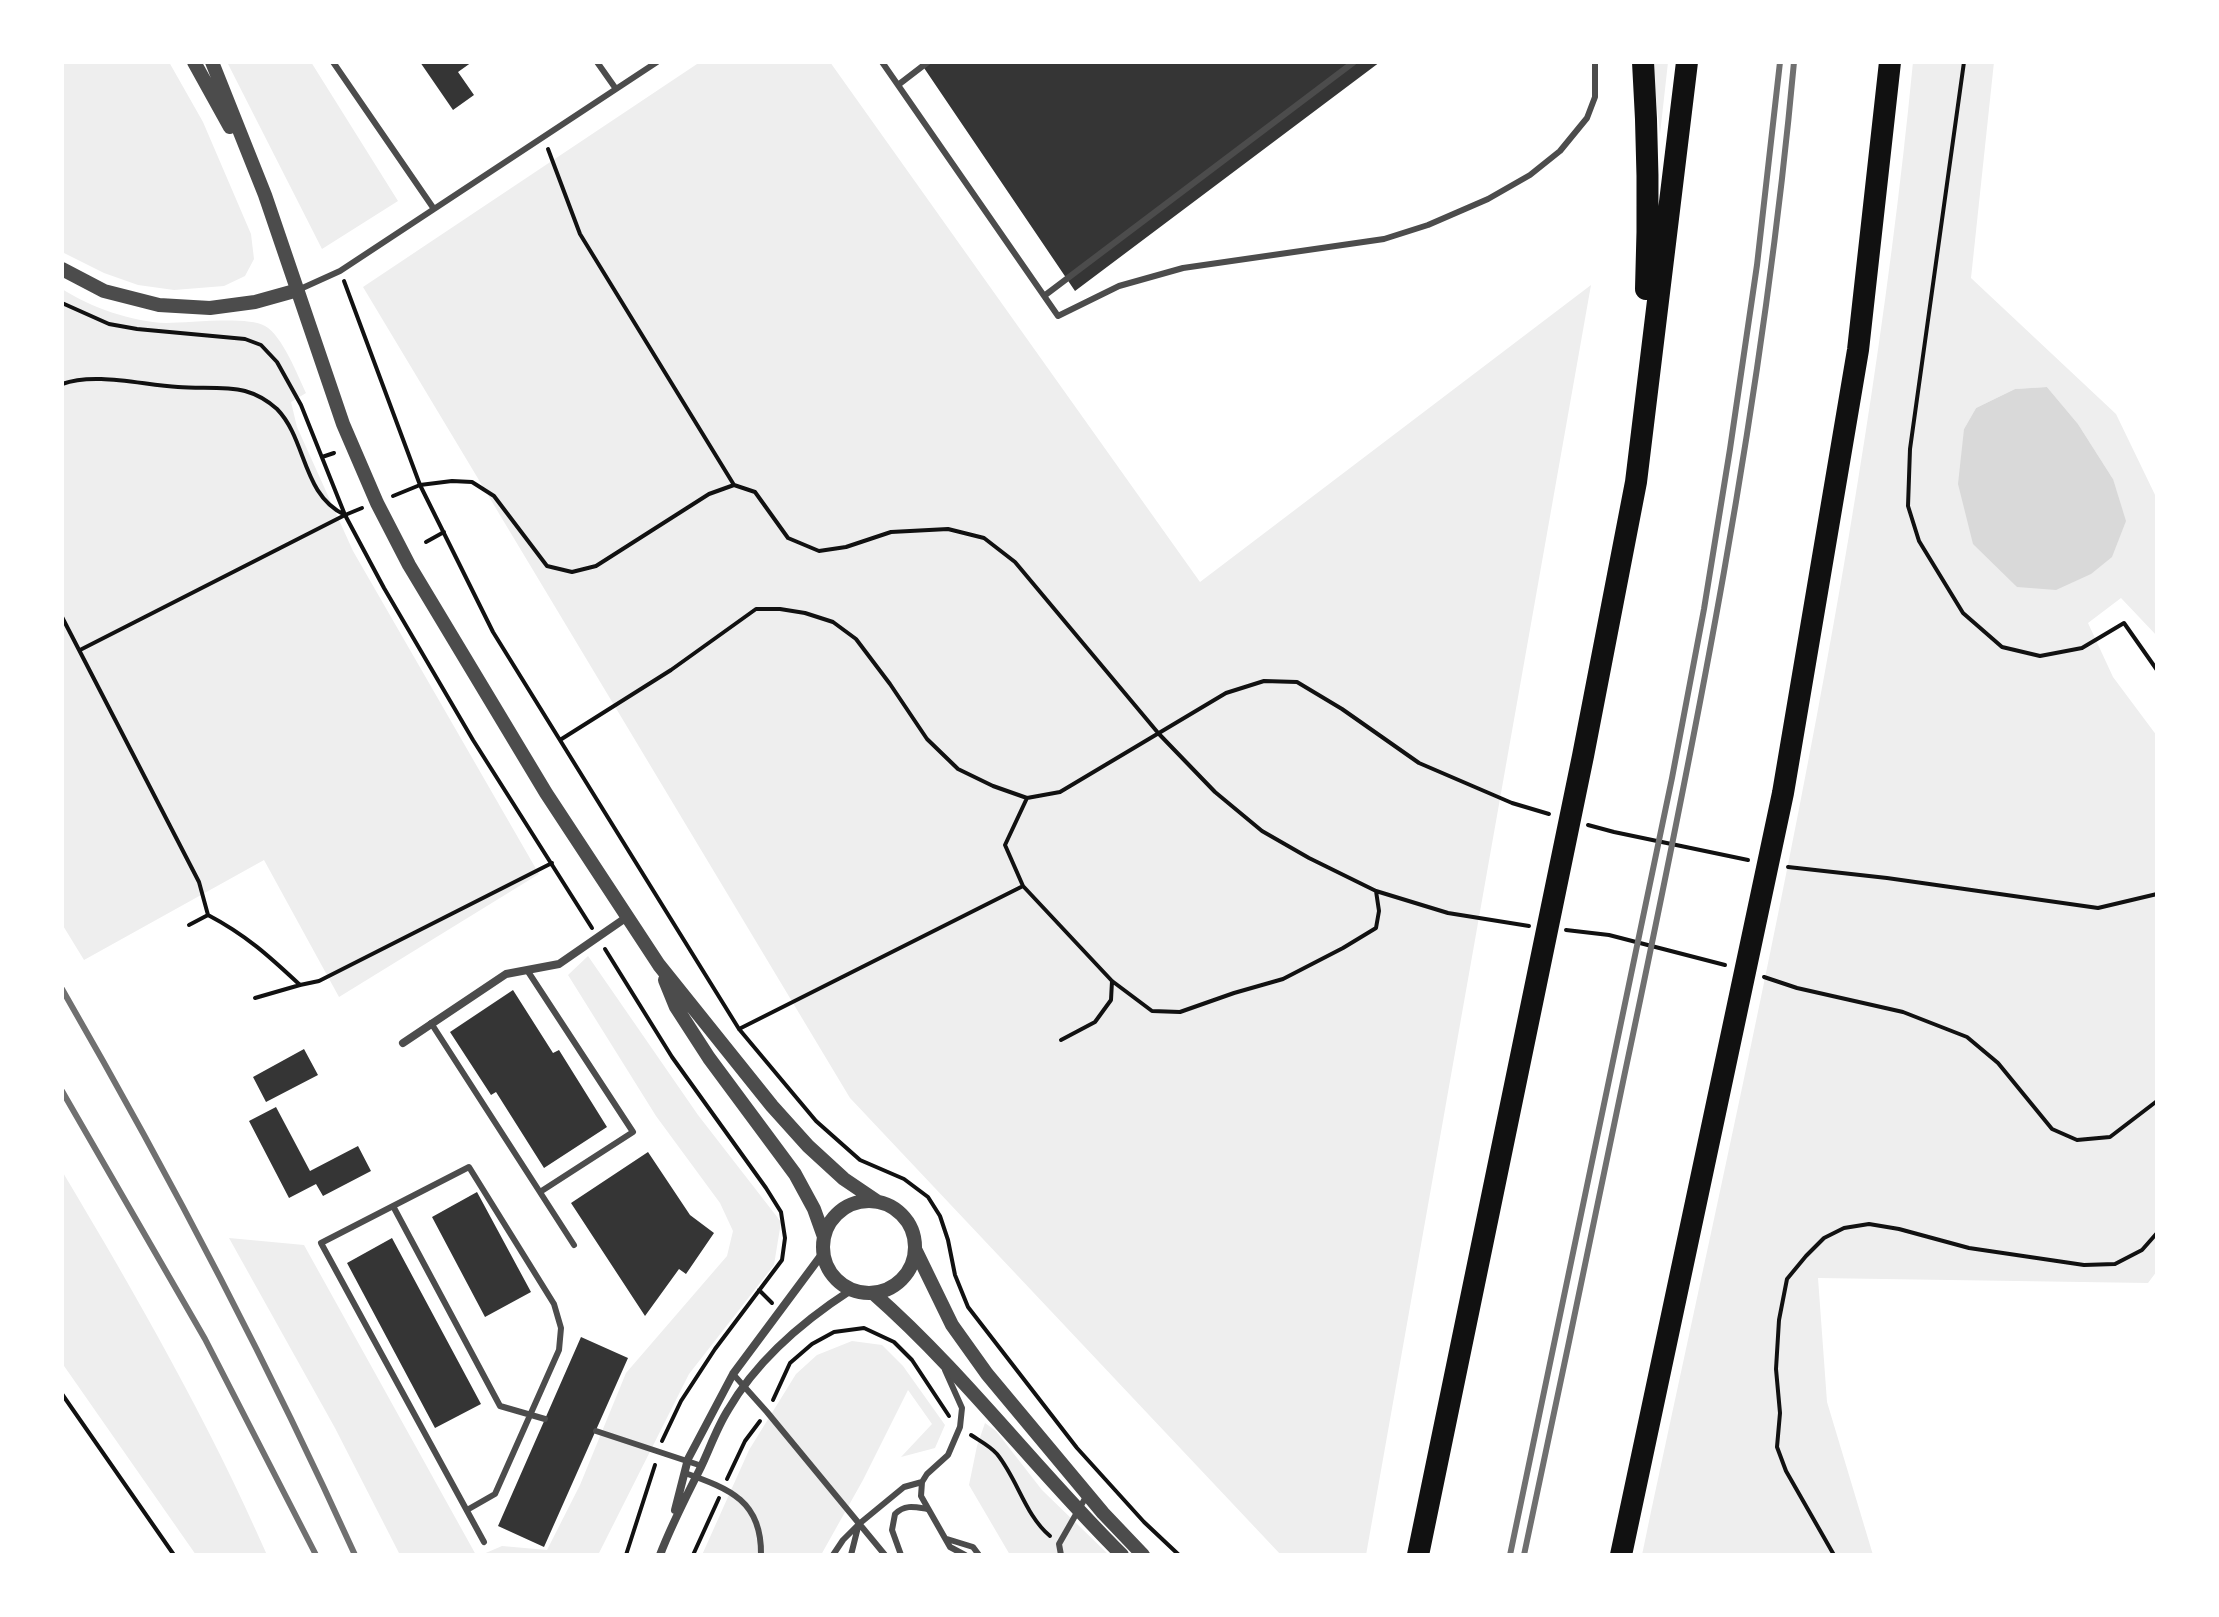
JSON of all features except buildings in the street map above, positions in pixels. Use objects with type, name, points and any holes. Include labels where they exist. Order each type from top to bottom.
[{"type":"highway","points":[[1636,482],[1649,221],[1643,62]]},
{"type":"highway","points":[[1418,1555],[1583,756],[1636,482],[1687,62]]},
{"type":"highway","points":[[1621,1555],[1783,793],[1858,350],[1890,62]]},
{"type":"street","points":[[194,62],[265,195]]},
{"type":"street","points":[[212,62],[265,195],[343,424],[377,503],[409,565],[546,793],[659,965],[772,1106],[808,1146],[844,1179],[905,1218],[914,1235],[916,1251],[947,1317],[987,1374],[1087,1495],[1143,1555]]},
{"type":"street","points":[[62,269],[104,291],[159,305],[210,308],[255,302],[298,290]]},
{"type":"street","points":[[403,1043],[506,974],[559,964],[627,917]]},
{"type":"street","points":[[659,965],[676,1007],[709,1058],[795,1174],[814,1209],[824,1237]]},
{"type":"street","points":[[878,1202],[862,1201],[844,1208],[832,1219],[824,1237],[823,1253],[828,1269],[837,1281],[851,1290],[873,1293],[888,1290],[903,1280],[912,1266],[916,1251]]},
{"type":"street","points":[[660,1555],[688,1462],[733,1374],[823,1253]]},
{"type":"street","points":[[670,1528],[728,1410],[744,1386],[797,1329],[851,1290]]},
{"type":"street","points":[[873,1293],[908,1324],[1077,1511],[1122,1555]]},
{"type":"lane","points":[[333,62],[434,209]]},
{"type":"lane","points":[[597,62],[616,89]]},
{"type":"lane","points":[[298,290],[340,271],[657,62]]},
{"type":"lane","points":[[882,62],[1058,316],[1119,286],[1183,268],[1384,239],[1428,225],[1488,199],[1530,175],[1560,151],[1587,118],[1595,97],[1595,62]]},
{"type":"lane","points":[[898,85],[928,62]]},
{"type":"lane","points":[[1044,296],[1354,62]]},
{"type":"lane","points":[[527,970],[633,1132],[540,1192]]},
{"type":"lane","points":[[431,1023],[574,1245]]},
{"type":"lane","points":[[467,1510],[495,1494],[559,1350],[561,1328],[554,1304],[469,1167],[321,1243],[484,1542]]},
{"type":"lane","points":[[393,1206],[500,1406],[545,1419]]},
{"type":"lane","points":[[941,1360],[962,1408],[960,1427],[948,1455],[922,1482],[921,1496],[955,1555]]},
{"type":"lane","points":[[733,1374],[885,1555]]},
{"type":"lane","points":[[596,1431],[702,1466]]},
{"type":"lane","points":[[685,1473],[724,1488],[740,1498],[756,1518],[762,1537],[761,1555]]},
{"type":"lane","points":[[833,1555],[859,1524],[904,1487],[922,1482]]},
{"type":"lane","points":[[1061,1555],[1059,1544],[1087,1495]]},
{"type":"lane","points":[[901,1555],[893,1537],[895,1514],[910,1506],[927,1509]]},
{"type":"lane","points":[[851,1555],[859,1524]]},
{"type":"lane","points":[[948,1543],[965,1555]]},
{"type":"lane","points":[[948,1543],[973,1547],[979,1555]]},
{"type":"path","points":[[1964,62],[1910,449],[1908,506],[1919,541],[1963,613],[2002,647],[2040,656],[2082,648],[2124,623],[2157,670]]},
{"type":"path","points":[[544,137],[580,234],[734,485]]},
{"type":"path","points":[[340,271],[420,485],[493,632],[739,1029],[816,1121],[860,1160],[904,1179],[928,1197],[940,1216],[955,1275],[968,1307],[1077,1448],[1144,1522],[1179,1555]]},
{"type":"path","points":[[62,303],[109,324],[245,339],[261,345],[277,362],[301,405],[345,515],[466,727],[672,1057],[781,1212],[785,1238],[782,1260],[715,1349],[681,1401],[659,1451],[626,1555]]},
{"type":"path","points":[[62,384],[89,379],[244,391],[261,397],[278,410],[293,434],[318,493],[330,506],[345,515]]},
{"type":"path","points":[[322,457],[334,453]]},
{"type":"path","points":[[420,485],[472,482],[494,496],[547,566],[572,572],[596,566],[709,494],[734,485],[755,492],[788,538],[819,551],[846,547],[891,532],[948,529],[984,538],[1015,562],[1159,734],[1215,792],[1262,831],[1376,891],[1448,913],[1534,927]]},
{"type":"path","points":[[80,650],[345,515]]},
{"type":"path","points":[[426,542],[444,532]]},
{"type":"path","points":[[560,740],[671,670],[756,609],[780,609],[833,622],[856,639],[927,739],[958,769],[1027,798],[1060,792],[1226,693],[1264,681],[1297,682],[1419,763],[1512,803],[1555,816]]},
{"type":"path","points":[[62,617],[199,882],[208,915],[263,950],[300,985]]},
{"type":"path","points":[[1027,798],[1005,845],[1023,886],[1112,981],[1152,1011],[1180,1012],[1283,979],[1343,948],[1376,928],[1379,911],[1376,891]]},
{"type":"path","points":[[1585,824],[1758,861]]},
{"type":"path","points":[[255,998],[319,981],[552,863]]},
{"type":"path","points":[[1786,866],[2098,908],[2157,894]]},
{"type":"path","points":[[739,1029],[1023,886]]},
{"type":"path","points":[[189,925],[208,915]]},
{"type":"path","points":[[1564,930],[1609,935],[1730,967]]},
{"type":"path","points":[[1757,975],[1797,988],[1903,1012],[1967,1037],[1998,1063],[2052,1129],[2077,1140],[2110,1137],[2157,1101]]},
{"type":"path","points":[[1061,1040],[1095,1022],[1111,1000],[1112,981]]},
{"type":"path","points":[[1834,1555],[1786,1471],[1777,1447],[1780,1413],[1776,1369],[1779,1320],[1787,1279],[1824,1238],[1844,1228],[1869,1224],[1969,1248],[2084,1265],[2115,1264],[2142,1250],[2157,1233]]},
{"type":"path","points":[[693,1555],[745,1441],[767,1412],[790,1363],[812,1344]]},
{"type":"path","points":[[62,1394],[174,1555]]},
{"type":"shaded area","points":[[62,62],[169,62],[203,122],[251,234],[254,259],[245,276],[224,286],[174,290],[138,285],[104,273],[62,252]]},
{"type":"shaded area","points":[[227,62],[311,62],[398,201],[322,249]]},
{"type":"shaded area","points":[[700,62],[830,62],[1200,582],[1591,285],[1366,1555],[1281,1555],[850,1098],[363,287]]},
{"type":"shaded area","points":[[1652,62],[1668,62],[1660,134]]},
{"type":"shaded area","points":[[1913,62],[1994,62],[1971,278],[2116,414],[2157,499],[2157,636],[2121,598],[2088,623],[2113,677],[2157,736],[2157,1271],[2148,1283],[1818,1278],[1827,1402],[1873,1555],[1642,1555],[1798,812],[1865,438],[1892,251]],"holes":[[[2047,387],[2078,424],[2113,479],[1964,429],[1976,408],[2015,389]]]},
{"type":"shaded area","points":[[62,289],[98,307],[139,320],[166,323],[245,321],[265,326],[277,338],[306,393],[291,402],[297,427],[353,551],[539,874],[339,997],[264,860],[84,960],[62,924]]},
{"type":"shaded area","points":[[2047,387],[2078,424],[2113,479],[2126,521],[2112,557],[2091,574],[2056,590],[2017,587],[1973,544],[1958,484],[1964,429],[1976,408],[2015,389]]},
{"type":"shaded area","points":[[588,956],[698,1115],[781,1222],[774,1265],[689,1374],[598,1555],[481,1555],[502,1546],[547,1550],[580,1485],[626,1373],[727,1256],[733,1231],[720,1203],[656,1116],[568,975]]},
{"type":"shaded area","points":[[62,1171],[170,1360],[221,1456],[267,1555],[196,1555],[62,1363]]},
{"type":"shaded area","points":[[229,1238],[304,1245],[476,1555],[400,1555],[335,1428]]},
{"type":"shaded area","points":[[852,1341],[882,1345],[903,1366],[945,1425],[935,1448],[901,1457],[932,1424],[908,1390],[821,1555],[702,1555],[749,1450],[796,1374],[817,1355]]},
{"type":"shaded area","points":[[985,1423],[996,1431],[1042,1490],[1109,1555],[1010,1555],[969,1485]]},
{"type":"railway","points":[[1510,1555],[1672,778],[1704,609],[1757,265],[1780,62]]},
{"type":"railway","points":[[1524,1555],[1676,825],[1724,572],[1764,318],[1794,62]]},
{"type":"railway","points":[[62,989],[215,1268],[355,1555]]},
{"type":"railway","points":[[62,1091],[205,1339],[316,1555]]}]
